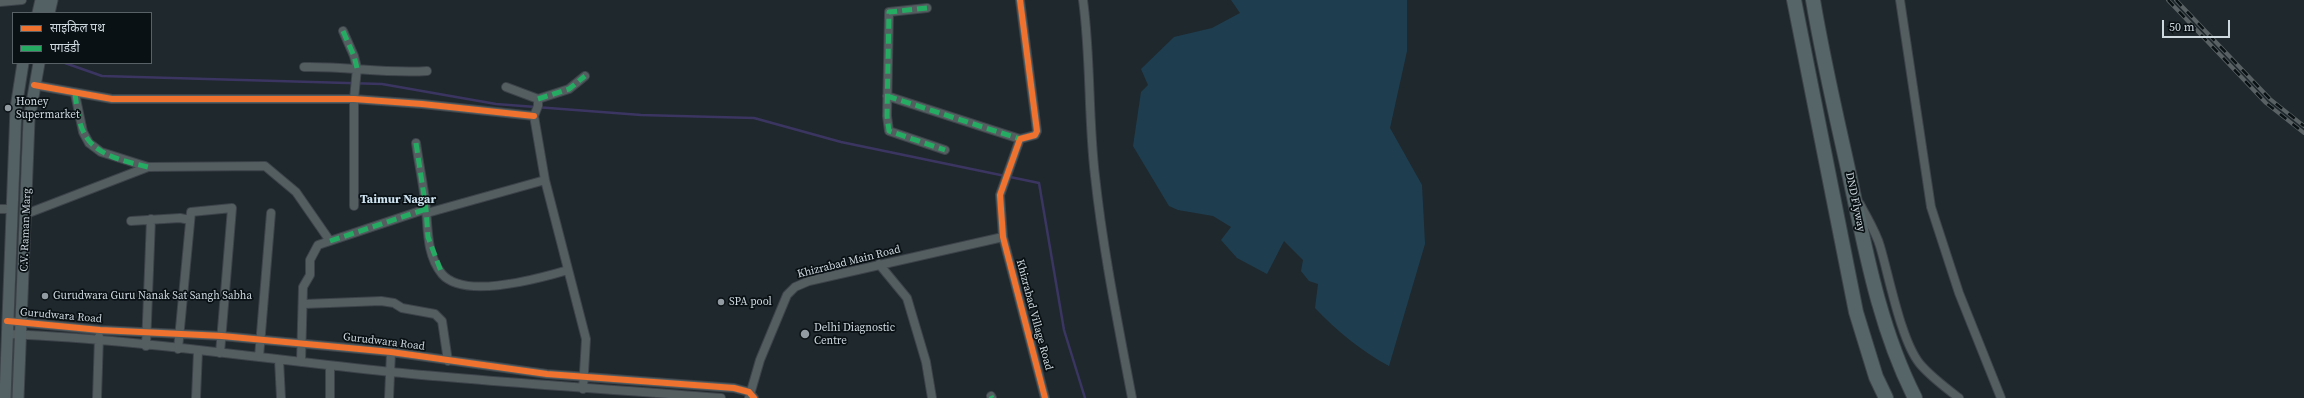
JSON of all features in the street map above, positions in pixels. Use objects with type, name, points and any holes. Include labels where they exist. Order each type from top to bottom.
[{"type":"highway","name":"DND Flyway","points":[[1794,0],[1804,60],[1856,312],[1876,377],[1886,398]]},
{"type":"highway","name":"DND Flyway","points":[[1813,0],[1823,60],[1870,269],[1898,365],[1915,398]]},
{"type":"main road","points":[[38,12],[41,0]]},
{"type":"main road","points":[[49,12],[52,0]]},
{"type":"main road","name":"C.V. Raman Marg","points":[[5,398],[16,108],[24,64]]},
{"type":"main road","name":"C.V. Raman Marg","points":[[18,398],[22,329],[29,120],[39,64]]},
{"type":"street","points":[[0,2],[22,0]]},
{"type":"street","points":[[887,96],[1020,139],[1035,135],[1037,131],[1020,0]]},
{"type":"street","points":[[1084,0],[1089,46],[1095,176],[1108,271],[1132,398]]},
{"type":"street","points":[[1900,0],[1930,207],[1959,293],[2001,398]]},
{"type":"street","points":[[927,8],[889,12],[887,96],[889,131],[945,150]]},
{"type":"street","points":[[343,31],[354,56],[357,68],[354,99],[354,206]]},
{"type":"street","points":[[304,66],[406,72],[427,71]]},
{"type":"street","points":[[34,85],[75,94],[112,99],[354,99],[422,104],[536,108],[569,89],[585,76]]},
{"type":"street","points":[[506,87],[536,108],[545,180],[586,339],[583,389]]},
{"type":"street","points":[[75,94],[83,132],[90,144],[101,152],[122,160],[148,167],[264,166],[296,192],[330,241]]},
{"type":"street","name":"Khizrabad Village Road","points":[[1020,139],[1003,184],[1000,201],[1003,237],[1045,398]]},
{"type":"street","points":[[416,143],[426,211],[428,238],[437,266],[450,280],[481,285],[504,285],[521,283],[568,270]]},
{"type":"street","points":[[26,214],[148,167]]},
{"type":"street","points":[[301,362],[304,304],[302,287],[310,274],[310,260],[318,245],[426,211],[545,180]]},
{"type":"street","points":[[1852,188],[1879,244],[1893,297],[1910,347],[1919,363],[1927,372],[1959,398]]},
{"type":"street","points":[[178,349],[190,212],[232,208],[220,353]]},
{"type":"street","points":[[0,209],[13,209]]},
{"type":"street","points":[[260,357],[271,213]]},
{"type":"street","points":[[131,221],[180,218],[190,220]]},
{"type":"street","points":[[146,346],[151,219]]},
{"type":"street","name":"Khizrabad Main Road","points":[[751,397],[760,360],[790,292],[799,284],[880,264],[1003,237]]},
{"type":"street","points":[[880,264],[907,298],[926,362],[932,398]]},
{"type":"street","points":[[304,304],[381,301],[394,304],[402,308],[435,314],[442,321],[448,361]]},
{"type":"street","name":"Gurudwara Road","points":[[7,321],[22,329],[180,333],[391,352],[448,361],[584,377],[734,388],[751,397]]},
{"type":"street","points":[[8,334],[22,329],[99,341],[198,350],[389,372],[583,389],[721,398]]},
{"type":"street","points":[[96,398],[100,330]]},
{"type":"street","points":[[196,398],[198,350]]},
{"type":"street","points":[[389,398],[391,352]]},
{"type":"street","points":[[280,360],[281,398]]},
{"type":"street","points":[[330,366],[330,398]]},
{"type":"shaded area","points":[[1231,0],[1407,0],[1407,51],[1390,128],[1422,185],[1425,244],[1389,366],[1350,340],[1315,308],[1318,284],[1309,281],[1301,271],[1303,260],[1284,241],[1267,274],[1237,258],[1221,240],[1231,227],[1213,216],[1178,210],[1169,206],[1133,146],[1141,92],[1148,85],[1141,69],[1174,37],[1212,28],[1240,13]]},
{"type":"waterway","points":[[68,64],[102,76],[382,84],[496,104],[641,115],[754,118],[841,142],[1039,183],[1064,330],[1085,398]]},
{"type":"railway","points":[[2168,0],[2266,103],[2304,133]]},
{"type":"railway","points":[[2176,0],[2270,99],[2304,126]]},
{"type":"marked path","points":[[927,8],[889,12],[887,116],[889,131],[945,150]]},
{"type":"marked path","points":[[343,31],[354,56],[357,68]]},
{"type":"marked path","points":[[538,99],[569,89],[585,76]]},
{"type":"marked path","points":[[75,94],[80,124],[89,141],[103,152],[121,160],[148,167]]},
{"type":"marked path","points":[[887,96],[1020,139]]},
{"type":"marked path","points":[[416,143],[426,209],[428,237],[442,274]]},
{"type":"marked path","points":[[330,241],[426,209]]},
{"type":"cycle path","points":[[1020,0],[1037,131],[1035,135],[1020,139],[1000,195],[1003,237],[1045,398]]},
{"type":"cycle path","points":[[34,85],[112,99],[354,99],[422,104],[534,116]]},
{"type":"cycle path","points":[[7,321],[100,330],[222,336],[391,352],[547,374],[734,388],[749,392],[754,398]]},
{"type":"place","name":"Honey Supermarket","points":[[8,108]]},
{"type":"place","name":"Gurudwara Guru Nanak Sat Sangh Sabha","points":[[45,296]]},
{"type":"place","name":"SPA pool","points":[[721,302]]},
{"type":"place","name":"Delhi Diagnostic Centre","points":[[805,334]]},
{"type":"district","name":"Taimur Nagar","points":[[398,200]]}]
